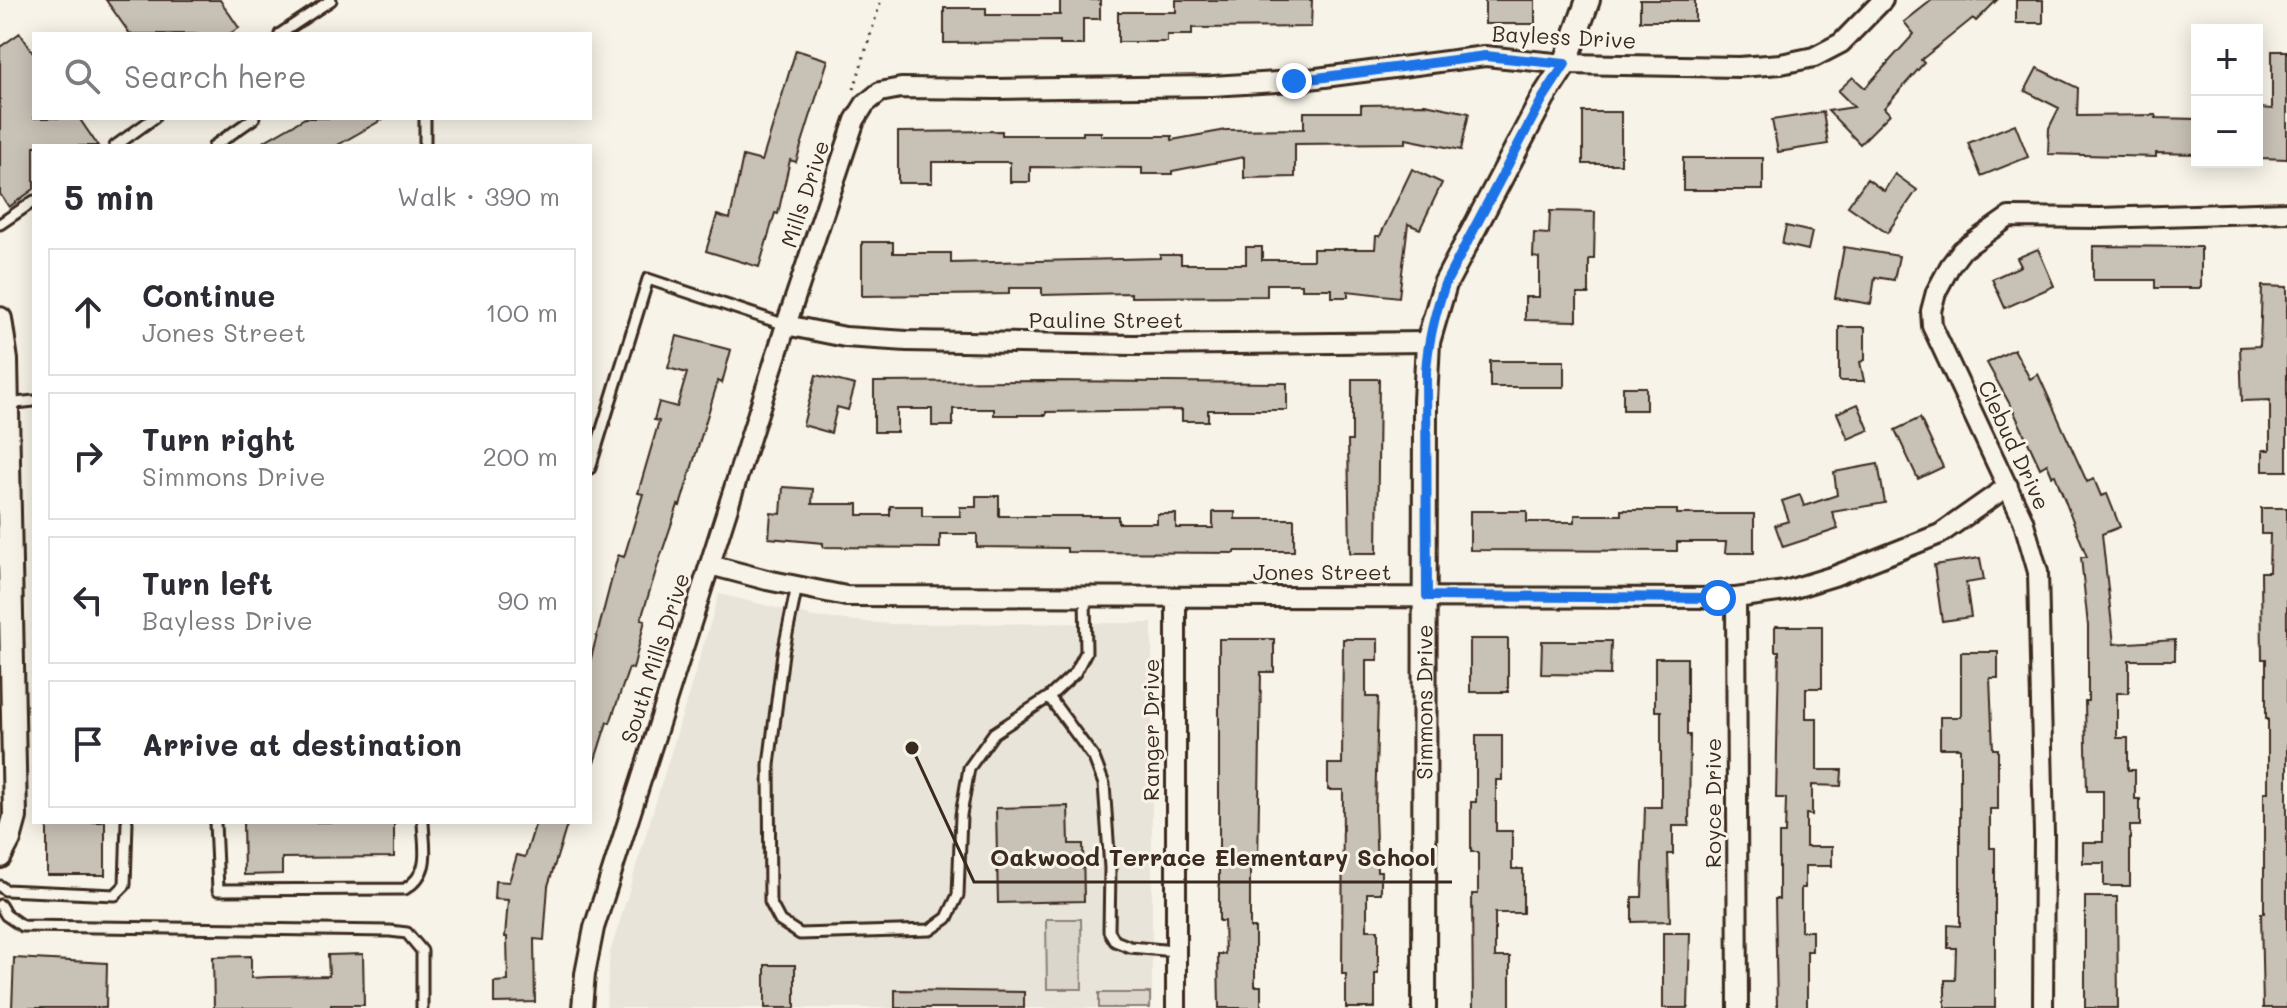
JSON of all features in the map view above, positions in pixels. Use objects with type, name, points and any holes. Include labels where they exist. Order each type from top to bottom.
[{"type":"street","name":"Simmons Drive","points":[[1424,1008],[1425,401],[1428,342],[1445,284],[1543,98],[1565,64],[1588,0]]},
{"type":"street","points":[[1858,0],[1858,25]]},
{"type":"street","name":"Bayless Drive","points":[[886,90],[1212,86],[1294,81],[1485,56],[1565,64],[1739,67],[1781,64],[1814,57],[1841,43],[1883,0]]},
{"type":"street","name":"Mills Drive","points":[[786,325],[855,120],[865,104],[886,90]]},
{"type":"street","name":"Clebud Drive","points":[[2043,1008],[2044,834],[2038,572],[2023,520],[1932,326],[1931,311],[1936,292],[1962,250],[2009,217],[2100,218],[2287,212]]},
{"type":"street","points":[[0,319],[6,360],[15,817],[0,856]]},
{"type":"street","name":"Pauline Street","points":[[786,325],[845,337],[907,341],[1133,345],[1428,342]]},
{"type":"street","name":"South Mills Drive","points":[[582,1008],[594,928],[786,325]]},
{"type":"street","name":"Jones Street","points":[[710,565],[846,596],[1736,598],[1785,591],[1834,576],[1940,534],[2008,486]]},
{"type":"street","name":"Ranger Drive","points":[[1176,597],[1176,1008]]},
{"type":"street","name":"Royce Drive","points":[[1736,598],[1738,1008]]},
{"type":"lane","points":[[283,32],[325,2]]},
{"type":"lane","points":[[118,144],[151,120]]},
{"type":"lane","points":[[217,144],[251,120]]},
{"type":"lane","points":[[425,120],[425,144]]},
{"type":"lane","points":[[0,224],[32,202]]},
{"type":"lane","points":[[592,461],[648,279],[786,325]]},
{"type":"lane","points":[[7,404],[32,401]]},
{"type":"lane","points":[[797,586],[783,653],[769,765],[770,902],[780,921],[800,934],[930,930],[947,918],[958,895],[961,815],[969,768],[994,733],[1049,697],[1075,673],[1086,652],[1085,597]]},
{"type":"lane","points":[[1049,697],[1094,758],[1104,784],[1110,868],[1109,931],[1115,941],[1130,947],[1175,951]]},
{"type":"lane","points":[[0,886],[5,890],[115,895],[125,885],[127,824]]},
{"type":"lane","points":[[215,824],[218,890],[405,889],[418,881],[424,870],[423,824]]},
{"type":"lane","points":[[0,905],[6,915],[22,926],[407,933],[422,951],[422,1008]]},
{"type":"path","points":[[855,120],[851,100],[881,0]]},
{"type":"shaded area","points":[[719,594],[814,617],[890,624],[1152,623],[1152,1008],[606,1008],[610,953]]},
{"type":"green space","points":[[1046,919],[1081,919],[1082,989],[1047,989]]},
{"type":"green space","points":[[1099,993],[1150,993],[1150,1008],[1099,1008]]},
{"type":"building","points":[[106,0],[220,0],[239,28],[232,32],[129,32]]},
{"type":"building","points":[[1060,0],[1100,0],[1100,19],[1083,19],[1083,45],[1060,45],[1060,42],[944,43],[944,8],[986,8],[986,15],[1060,15]]},
{"type":"building","points":[[1176,0],[1312,0],[1311,27],[1192,28],[1192,35],[1167,35],[1167,42],[1118,42],[1118,12],[1176,12]]},
{"type":"building","points":[[1485,0],[1535,0],[1535,24],[1485,24]]},
{"type":"building","points":[[1640,0],[1695,0],[1695,21],[1640,21]]},
{"type":"building","points":[[1932,0],[1997,0],[1976,21],[1973,18],[1921,60],[1924,63],[1884,108],[1890,114],[1860,144],[1828,111],[1854,107],[1838,91],[1853,77],[1865,88],[1914,34],[1904,22]]},
{"type":"building","points":[[2016,0],[2043,0],[2043,23],[2016,23]]},
{"type":"building","points":[[20,33],[32,51],[32,120],[80,120],[97,144],[32,144],[32,190],[9,207],[0,194],[0,47]]},
{"type":"building","points":[[796,50],[828,60],[796,162],[790,160],[778,214],[775,213],[759,267],[706,251],[717,215],[730,219],[743,156],[762,161]]},
{"type":"building","points":[[2272,51],[2287,51],[2287,159],[2263,158],[2263,108],[2272,109]]},
{"type":"building","points":[[2037,68],[2078,88],[2077,116],[2156,115],[2156,118],[2191,119],[2191,154],[2156,153],[2156,157],[2048,154],[2049,128],[2059,108],[2025,91]]},
{"type":"building","points":[[1425,104],[1469,113],[1461,150],[1406,139],[1406,143],[1295,144],[1295,177],[1244,178],[1244,157],[1172,171],[1172,174],[1142,174],[1142,168],[1030,167],[1030,182],[1010,182],[1010,162],[932,162],[932,183],[898,183],[898,132],[1002,131],[1002,135],[1083,135],[1083,132],[1101,132],[1101,136],[1172,136],[1172,140],[1226,130],[1304,129],[1304,112],[1361,112],[1361,105]]},
{"type":"building","points":[[1583,112],[1621,112],[1621,164],[1583,164]]},
{"type":"building","points":[[1823,112],[1828,144],[1778,152],[1772,120]]},
{"type":"building","points":[[302,120],[382,120],[340,144],[260,144]]},
{"type":"building","points":[[2015,124],[2028,157],[1981,176],[1968,143]]},
{"type":"building","points":[[1683,158],[1763,158],[1763,190],[1683,190]]},
{"type":"building","points":[[1412,169],[1442,183],[1420,229],[1408,224],[1399,297],[1348,291],[1348,297],[1332,297],[1332,289],[1302,289],[1302,284],[1267,284],[1267,296],[1042,295],[1042,288],[1009,288],[1009,294],[862,296],[862,242],[893,242],[893,253],[951,253],[951,263],[1181,255],[1181,264],[1246,264],[1246,247],[1262,247],[1262,260],[1313,260],[1313,249],[1375,249],[1376,236],[1380,236]]},
{"type":"building","points":[[1895,174],[1917,190],[1887,233],[1848,206],[1867,179],[1884,191]]},
{"type":"building","points":[[1550,211],[1595,212],[1594,259],[1589,259],[1589,294],[1577,294],[1577,321],[1525,320],[1525,297],[1539,297],[1539,258],[1533,257],[1534,233],[1549,234]]},
{"type":"building","points":[[1786,226],[1812,232],[1808,250],[1782,244]]},
{"type":"building","points":[[2093,246],[2201,247],[2201,288],[2155,288],[2155,280],[2093,280]]},
{"type":"building","points":[[1844,247],[1899,256],[1894,280],[1875,277],[1871,304],[1835,298]]},
{"type":"building","points":[[2038,249],[2054,286],[2005,308],[1992,279],[2021,266],[2017,258]]},
{"type":"building","points":[[2262,286],[2287,287],[2287,471],[2263,471],[2263,450],[2270,450],[2270,400],[2242,401],[2240,347],[2260,346]]},
{"type":"building","points":[[1839,327],[1865,327],[1865,360],[1860,362],[1864,381],[1839,381]]},
{"type":"building","points":[[677,336],[731,350],[722,383],[718,381],[641,619],[645,620],[633,669],[629,668],[592,763],[592,654],[618,555],[624,557],[643,494],[638,493],[659,421],[654,420],[659,402],[677,407],[687,373],[668,368]]},
{"type":"building","points":[[2014,349],[2030,379],[2038,374],[2087,482],[2094,479],[2101,496],[2107,494],[2120,527],[2102,534],[2114,644],[2175,640],[2175,660],[2129,660],[2129,693],[2117,693],[2117,738],[2128,738],[2128,770],[2135,770],[2135,799],[2140,799],[2140,826],[2130,826],[2130,886],[2104,886],[2104,863],[2083,863],[2083,842],[2103,842],[2103,791],[2087,791],[2085,701],[2088,701],[2088,626],[2081,557],[2087,557],[2055,475],[2052,476],[2047,464],[2040,468],[1987,363]]},
{"type":"building","points":[[1490,361],[1564,361],[1564,387],[1490,387]]},
{"type":"building","points":[[816,375],[855,385],[848,410],[837,407],[831,433],[803,425]]},
{"type":"building","points":[[1352,379],[1379,379],[1377,553],[1350,553],[1348,441],[1352,441]]},
{"type":"building","points":[[874,382],[1287,383],[1287,410],[1208,410],[1208,421],[1182,421],[1182,410],[994,415],[994,409],[953,409],[953,426],[932,426],[932,409],[897,409],[897,432],[874,432]]},
{"type":"building","points":[[1623,387],[1646,387],[1646,410],[1623,410]]},
{"type":"building","points":[[1858,404],[1869,430],[1848,439],[1837,413]]},
{"type":"building","points":[[1920,418],[1943,467],[1918,479],[1895,430]]},
{"type":"building","points":[[1878,464],[1885,503],[1832,512],[1838,529],[1783,547],[1775,525],[1789,521],[1782,501],[1800,495],[1804,506],[1837,495],[1834,472]]},
{"type":"building","points":[[783,487],[813,489],[812,504],[858,504],[858,515],[890,515],[890,506],[922,506],[922,516],[960,516],[960,507],[976,507],[976,496],[999,496],[999,516],[1118,516],[1118,523],[1157,523],[1157,514],[1176,514],[1176,528],[1213,528],[1213,512],[1235,512],[1235,519],[1294,519],[1294,551],[1067,552],[1067,548],[977,547],[977,534],[940,534],[940,548],[823,547],[823,543],[769,538],[771,513],[781,514]]},
{"type":"building","points":[[2261,508],[2287,508],[2287,1008],[2263,1008],[2261,913],[2264,913],[2264,792],[2268,792],[2268,719],[2266,659],[2262,659],[2261,572],[2269,572],[2270,534],[2261,534]]},
{"type":"building","points":[[1621,510],[1754,514],[1754,553],[1725,553],[1726,542],[1677,542],[1677,551],[1470,550],[1470,511],[1527,511],[1527,522],[1575,522],[1575,515],[1621,515]]},
{"type":"building","points":[[1980,558],[1984,580],[1966,583],[1971,617],[1942,621],[1934,565]]},
{"type":"building","points":[[1775,626],[1822,626],[1822,688],[1806,688],[1806,718],[1817,718],[1817,770],[1842,770],[1841,786],[1812,785],[1812,815],[1806,814],[1806,847],[1832,847],[1832,866],[1805,866],[1805,888],[1801,888],[1801,931],[1812,931],[1812,951],[1807,951],[1807,1008],[1777,1008],[1775,899],[1779,899],[1779,834],[1785,834],[1786,798],[1776,798],[1779,651],[1775,651]]},
{"type":"building","points":[[1219,639],[1274,639],[1274,672],[1261,672],[1258,864],[1250,864],[1250,928],[1255,928],[1255,986],[1261,986],[1261,1008],[1219,1008],[1218,954],[1225,954],[1224,921],[1219,921]]},
{"type":"building","points":[[1343,639],[1378,639],[1378,660],[1366,660],[1366,697],[1378,697],[1375,813],[1381,893],[1367,893],[1367,930],[1378,930],[1375,1008],[1346,1008],[1346,974],[1342,974],[1343,790],[1328,790],[1328,764],[1342,764]]},
{"type":"building","points":[[1470,639],[1508,639],[1508,692],[1470,692]]},
{"type":"building","points":[[1542,641],[1611,641],[1610,675],[1541,674]]},
{"type":"building","points":[[1961,652],[1998,652],[1998,678],[1990,678],[1993,749],[1998,749],[1998,809],[1990,809],[1990,848],[1995,848],[1995,1008],[1945,1008],[1945,980],[1955,980],[1956,948],[1948,948],[1948,925],[1960,926],[1960,748],[1940,748],[1940,717],[1961,717]]},
{"type":"building","points":[[1655,658],[1687,658],[1689,826],[1673,826],[1673,854],[1668,854],[1670,921],[1632,922],[1632,897],[1642,897],[1645,807],[1661,807],[1661,711],[1655,711]]},
{"type":"building","points":[[1476,735],[1502,735],[1502,780],[1496,780],[1496,831],[1512,831],[1512,869],[1523,869],[1523,913],[1495,913],[1495,957],[1510,957],[1510,1008],[1473,1008],[1472,894],[1478,894],[1478,852],[1471,852],[1471,802],[1476,802]]},
{"type":"building","points":[[1068,806],[1069,844],[1083,844],[1084,901],[998,903],[996,808]]},
{"type":"building","points":[[47,824],[105,824],[105,875],[47,875]]},
{"type":"building","points":[[243,824],[394,824],[394,857],[282,858],[282,874],[244,875]]},
{"type":"building","points":[[535,824],[567,824],[548,886],[544,940],[534,939],[535,1002],[494,1003],[494,982],[508,981],[505,937],[508,900],[494,899],[495,881],[509,882],[517,855],[525,857]]},
{"type":"building","points":[[2085,897],[2117,897],[2118,1008],[2085,1008]]},
{"type":"building","points":[[1663,933],[1690,933],[1688,1008],[1663,1008]]},
{"type":"building","points":[[363,954],[364,1005],[214,1008],[213,957],[251,956],[251,978],[329,976],[328,955]]},
{"type":"building","points":[[14,958],[107,963],[106,1008],[12,1008]]},
{"type":"building","points":[[765,965],[795,965],[795,1008],[765,1008]]},
{"type":"building","points":[[895,990],[1024,992],[1024,1008],[895,1008]]},
{"type":"place","name":"Oakwood Terrace Elementary School","points":[[912,748]]},
{"type":"route","points":[[1294,81],[1485,56],[1565,64],[1543,98],[1445,284],[1434,315],[1426,371],[1427,596],[1718,598]]}]
